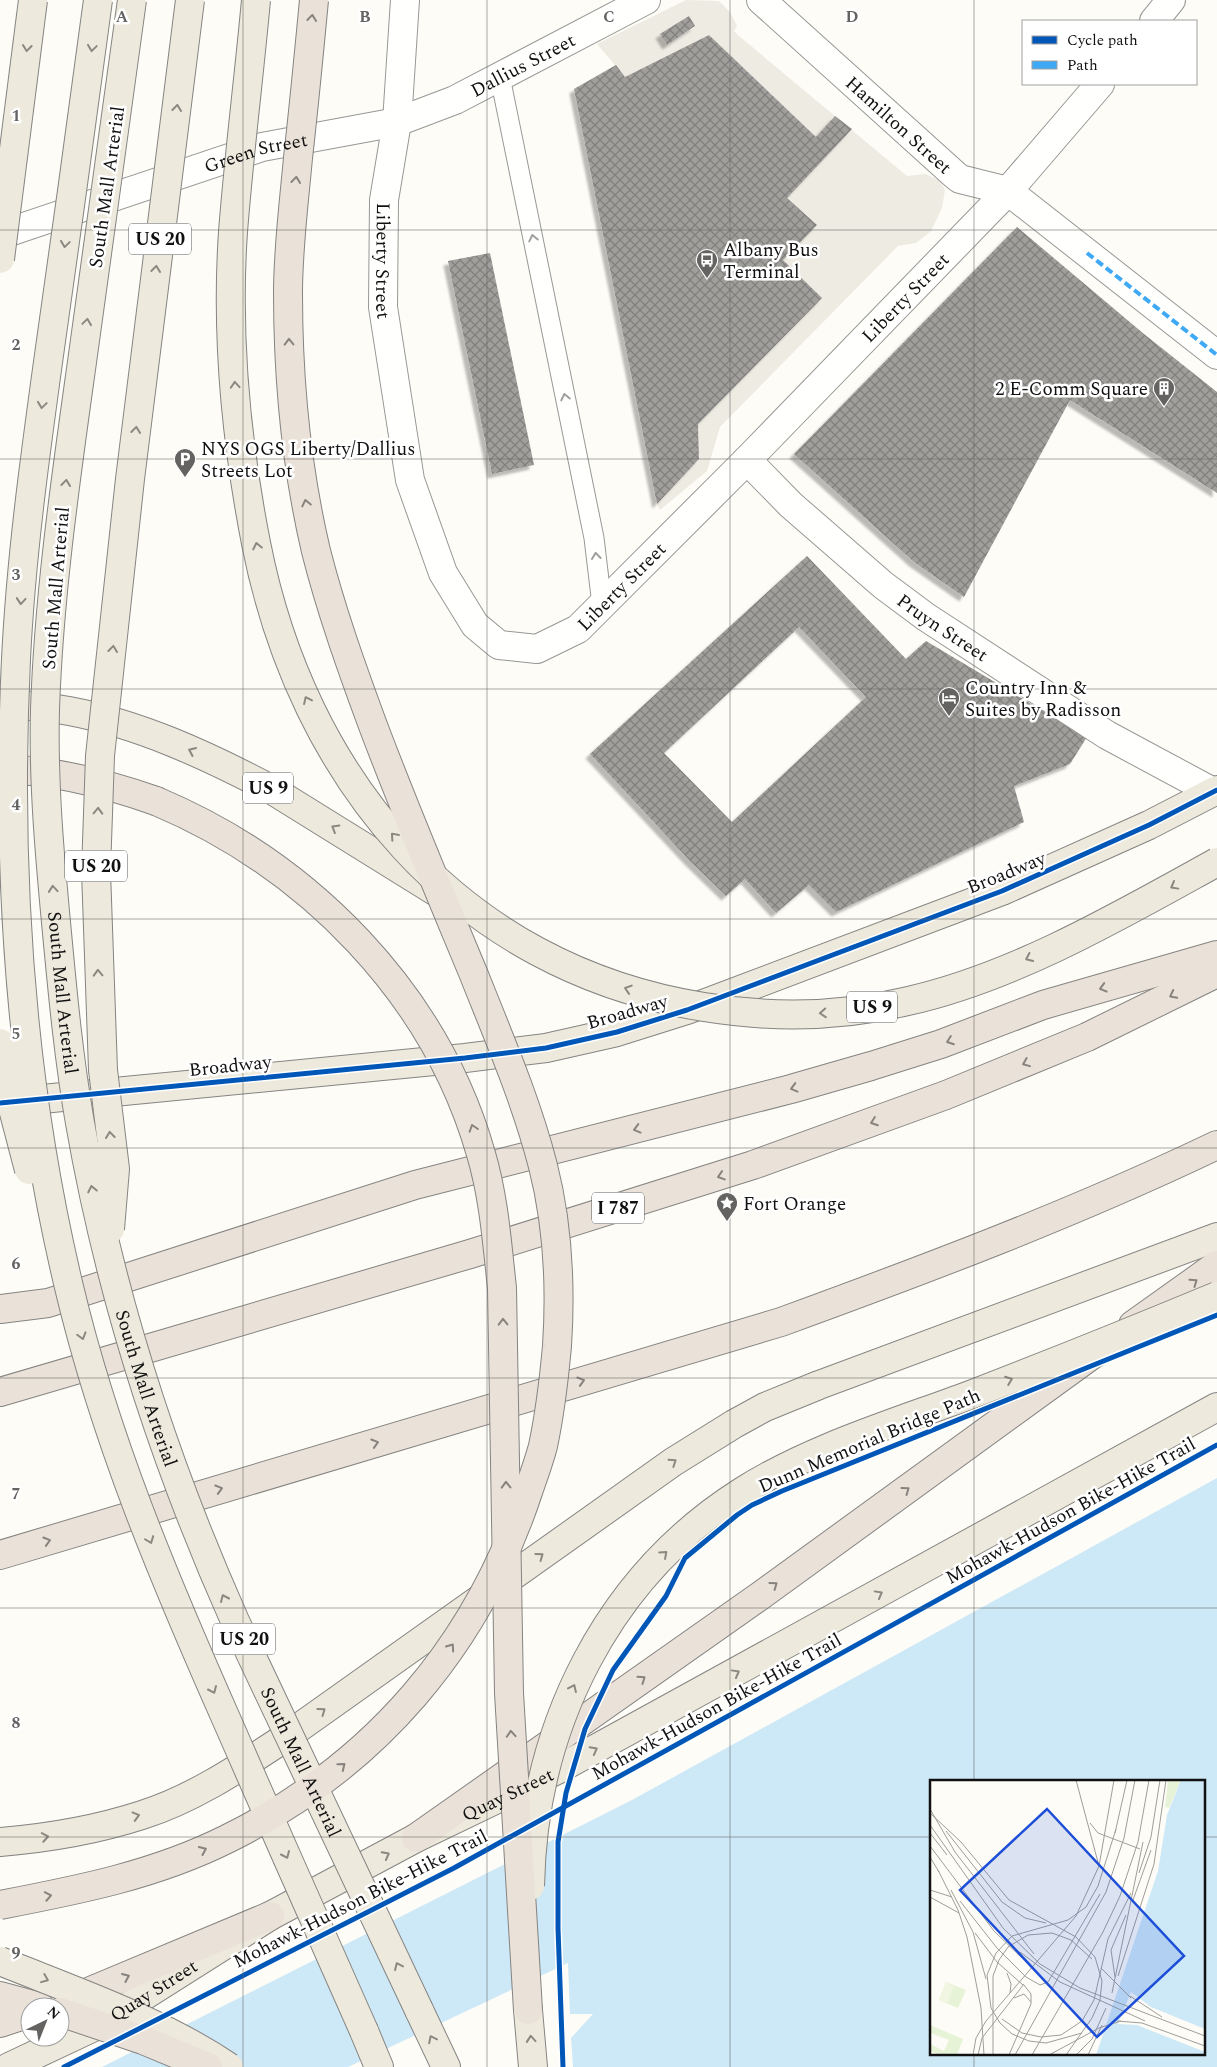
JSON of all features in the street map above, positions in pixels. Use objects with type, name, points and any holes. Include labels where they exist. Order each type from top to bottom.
[{"type":"highway","points":[[0,1905],[96,1886],[148,1871],[198,1852],[235,1835],[278,1811],[329,1777],[379,1734],[428,1679],[471,1618],[492,1583],[511,1542],[542,1451],[554,1383],[559,1316],[559,1280],[551,1203],[543,1166],[519,1088],[387,761],[350,664],[316,551],[303,487],[294,420],[288,287],[294,197],[314,0]]},
{"type":"highway","points":[[0,769],[24,770],[78,778],[116,787],[191,816],[226,835],[263,859],[301,888],[336,919],[387,974],[427,1030],[459,1090],[479,1146],[490,1191],[502,1288],[509,1693],[528,2010]]},
{"type":"highway","points":[[0,1309],[48,1303],[415,1185],[772,1094],[871,1066],[941,1044],[1043,1005],[1217,955]]},
{"type":"highway","name":"I 787","points":[[0,1392],[460,1256],[753,1166],[946,1095],[1087,1037],[1217,973]]},
{"type":"highway","points":[[0,1555],[781,1322],[908,1276],[1035,1226],[1159,1173],[1217,1145]]},
{"type":"highway","points":[[416,1838],[760,1596],[1217,1265]]},
{"type":"highway","points":[[70,2000],[270,1916]]},
{"type":"highway","points":[[0,1996],[20,2002]]},
{"type":"highway","points":[[70,2015],[143,2040],[208,2067]]},
{"type":"highway","points":[[0,2023],[20,2016]]},
{"type":"main road","points":[[0,259],[33,0]]},
{"type":"main road","name":"South Mall Arterial","points":[[98,0],[28,519],[16,654],[12,764],[13,870],[21,986],[31,1082],[46,1181],[69,1290],[99,1395],[131,1493],[171,1595],[379,2067]]},
{"type":"main road","name":"South Mall Arterial","points":[[132,0],[53,588],[46,707],[45,775],[52,878],[68,1041],[81,1130],[108,1253],[144,1386],[190,1514],[215,1577],[446,2067]]},
{"type":"main road","name":"US 20","points":[[108,1253],[114,1169],[103,1070],[98,974],[96,871],[100,756],[131,469],[190,0]]},
{"type":"main road","points":[[256,0],[233,234],[232,315],[234,386],[243,467],[256,547],[266,587],[278,628],[300,685],[325,737],[346,772],[392,834],[417,862],[475,913],[510,937]]},
{"type":"main road","name":"US 9","points":[[0,703],[69,711],[121,724],[170,742],[238,772],[350,837],[510,937],[536,951],[602,980],[675,1002],[732,1012],[798,1015],[832,1013],[903,1003],[970,984],[1067,941],[1217,862]]},
{"type":"main road","name":"Broadway","points":[[0,1103],[465,1058],[546,1048],[617,1032],[688,1010],[1002,891],[1113,842],[1216,788]]},
{"type":"main road","name":"US 20","points":[[0,1043],[7,1086],[33,1185],[69,1290]]},
{"type":"main road","points":[[0,1842],[39,1838],[89,1829],[143,1814],[192,1793],[236,1770],[283,1739],[673,1462],[734,1424],[765,1408],[819,1385],[1217,1237]]},
{"type":"main road","points":[[533,2067],[528,2010],[530,1878],[535,1813],[544,1775],[570,1693],[594,1646],[615,1611],[657,1561],[714,1511],[744,1490],[781,1470],[840,1444],[1072,1356],[1217,1296]]},
{"type":"main road","name":"Quay Street","points":[[9,2067],[98,2025],[270,1916],[416,1838],[557,1770],[1217,1407]]},
{"type":"main road","points":[[0,1961],[126,2012],[187,2042],[229,2067]]},
{"type":"street","points":[[397,122],[405,0]]},
{"type":"street","name":"Dallius Street","points":[[397,122],[455,100],[646,0]]},
{"type":"street","name":"Hamilton Street","points":[[761,0],[960,179],[1008,191],[1217,355]]},
{"type":"street","points":[[1155,20],[1171,0]]},
{"type":"street","name":"Liberty Street","points":[[397,122],[384,200],[382,308],[410,480],[442,573],[475,625],[499,645],[537,649],[578,629],[747,460],[1008,191],[1099,85]]},
{"type":"street","name":"Green Street","points":[[0,235],[262,147],[397,122]]},
{"type":"street","name":"Pruyn Street","points":[[747,460],[792,505],[883,585],[926,617],[1107,735],[1216,788]]},
{"type":"lane","points":[[500,76],[594,538],[602,605]]},
{"type":"shaded area","points":[[686,0],[719,1],[730,12],[737,26],[734,31],[739,36],[907,176],[926,174],[940,181],[945,190],[942,208],[931,231],[916,243],[898,246],[720,427],[707,471],[660,510],[657,504],[699,459],[698,424],[821,298],[783,260],[772,184],[816,137],[709,35],[625,77],[597,44]],"holes":[[[689,17],[695,27],[667,45]]]},
{"type":"water","points":[[1217,1478],[1217,2067],[102,2067],[632,1800]]},
{"type":"pier","points":[[568,1963],[570,2014],[593,2014],[571,2038],[573,2067],[348,2067]]},
{"type":"building","points":[[689,16],[695,26],[667,45],[660,34]]},
{"type":"building","name":"Albany Bus Terminal","points":[[709,35],[816,137],[835,116],[852,129],[787,198],[817,225],[783,260],[822,298],[698,424],[699,459],[657,504],[574,89],[616,65],[625,77]]},
{"type":"building","points":[[1017,227],[1144,334],[1217,392],[1217,493],[1070,400],[964,597],[914,562],[794,454]]},
{"type":"building","points":[[490,253],[534,465],[492,474],[448,261]]},
{"type":"building","name":"Country Inn & Suites by Radisson","points":[[807,556],[906,659],[926,641],[1087,737],[1070,764],[1014,786],[1024,822],[836,912],[809,885],[776,913],[745,879],[726,896],[690,861],[590,754]],"holes":[[[799,627],[866,697],[732,822],[664,753]]]},
{"type":"marked path","points":[[1087,253],[1217,355]]},
{"type":"cycle path","points":[[0,1103],[465,1058],[546,1048],[617,1032],[687,1010],[1002,891],[1149,825],[1217,790]]},
{"type":"cycle path","name":"Dunn Memorial Bridge Path","points":[[563,2067],[558,1928],[558,1842],[566,1793],[585,1729],[613,1670],[666,1596],[685,1558],[737,1515],[752,1505],[782,1491],[1217,1315]]},
{"type":"cycle path","name":"Mohawk-Hudson Bike-Hike Trail","points":[[64,2067],[454,1868],[1217,1445]]},
{"type":"place","name":"Albany Bus Terminal","points":[[707,279]]},
{"type":"place","name":"2 E-Comm Square","points":[[1164,407]]},
{"type":"place","name":"NYS OGS Liberty/Dallius Streets Lot","points":[[185,478]]},
{"type":"place","name":"Country Inn & Suites by Radisson","points":[[949,717]]},
{"type":"place","name":"Fort Orange","points":[[727,1222]]}]
